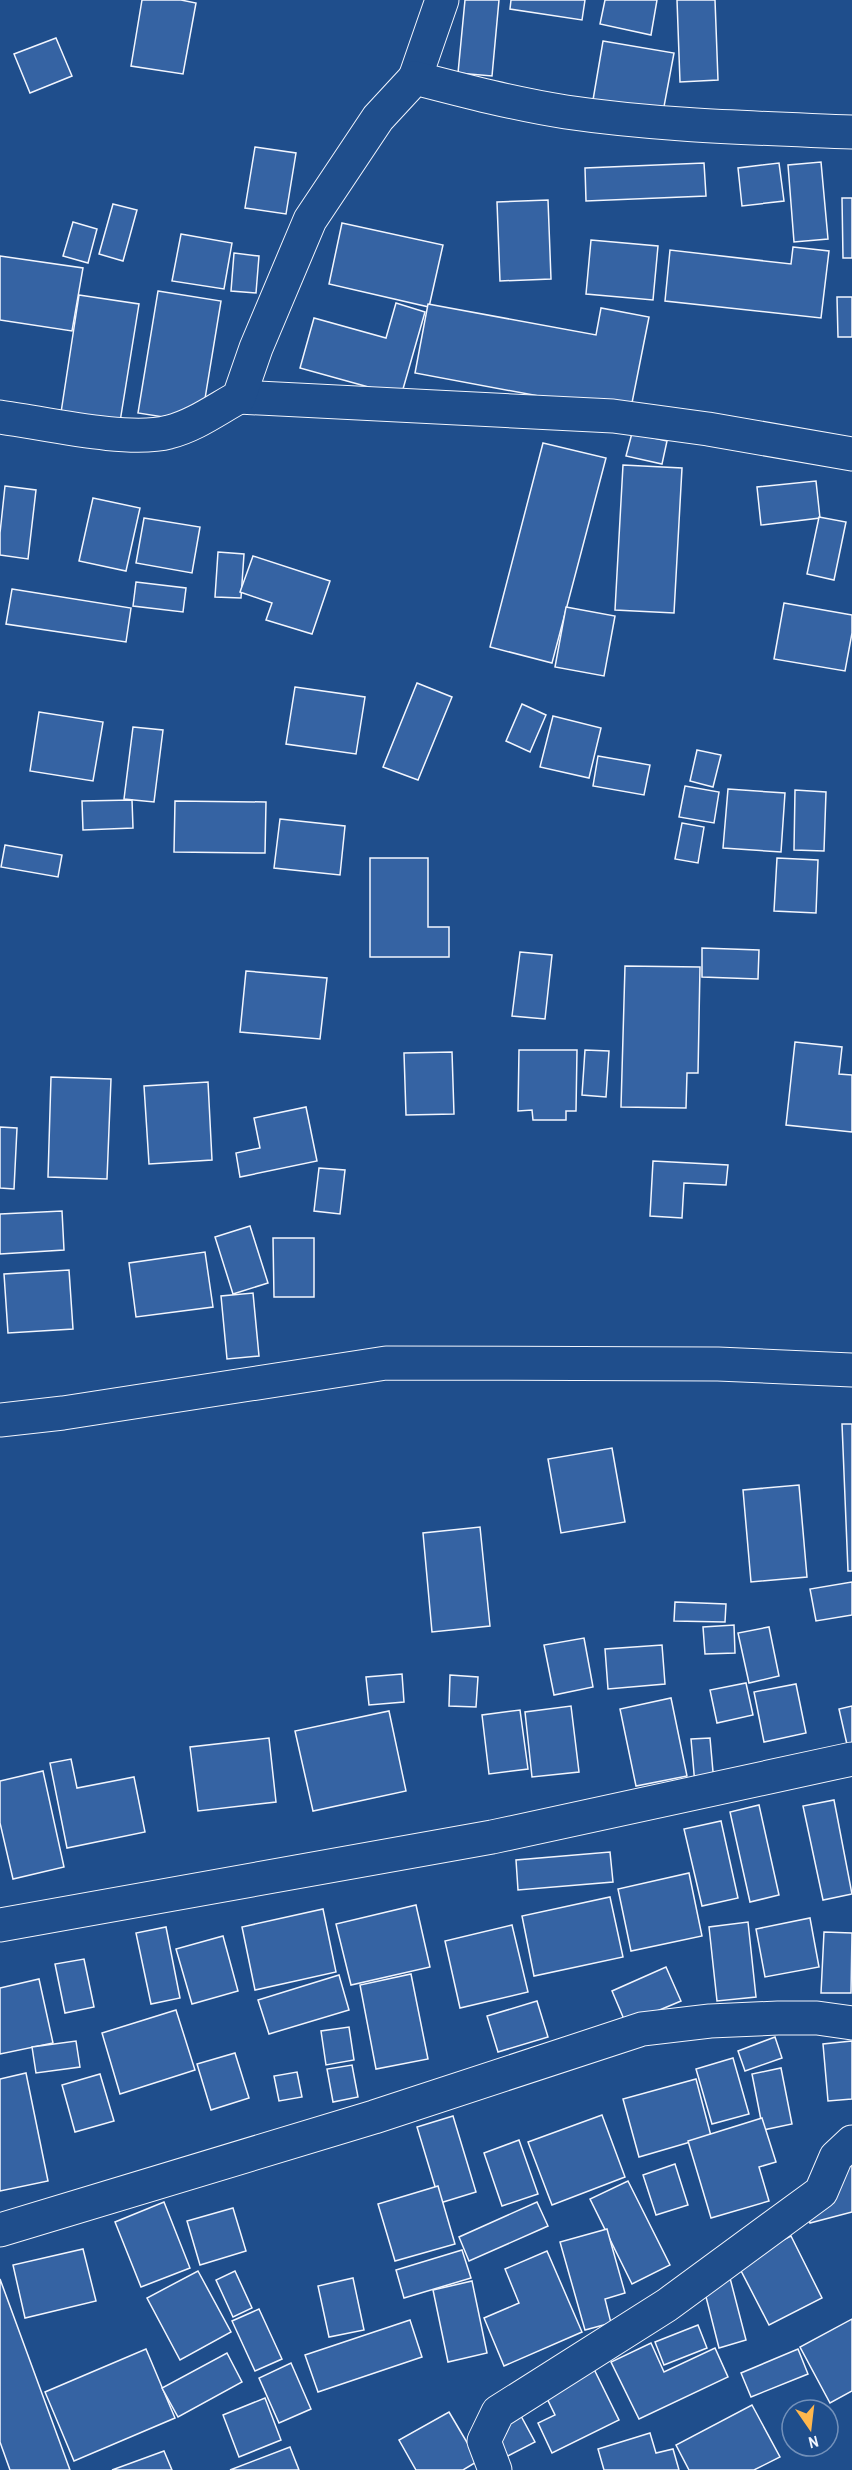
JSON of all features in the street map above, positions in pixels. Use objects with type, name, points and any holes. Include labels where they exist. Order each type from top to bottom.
[{"type":"street","points":[[239,397],[256,348],[310,220],[378,118],[415,78],[442,0]]},
{"type":"street","points":[[415,78],[503,100],[566,112],[708,127],[852,132]]},
{"type":"street","points":[[0,417],[123,435],[168,433],[192,423],[239,397],[613,416],[708,429],[852,454]]},
{"type":"street","points":[[0,1420],[63,1413],[386,1363],[718,1364],[852,1370]]},
{"type":"street","points":[[0,1925],[492,1837],[852,1760]]},
{"type":"street","points":[[0,2230],[374,2117],[642,2029],[710,2021],[778,2018],[817,2018],[852,2023]]},
{"type":"street","points":[[495,2470],[484,2441],[498,2412],[667,2305],[821,2192],[836,2157],[852,2142]]},
{"type":"building","points":[[142,0],[181,0],[196,3],[183,74],[131,66]]},
{"type":"building","points":[[465,0],[499,0],[492,76],[458,73]]},
{"type":"building","points":[[511,0],[585,0],[582,20],[510,9]]},
{"type":"building","points":[[605,0],[657,0],[651,35],[600,24]]},
{"type":"building","points":[[677,0],[715,0],[718,80],[680,82]]},
{"type":"building","points":[[56,38],[72,76],[30,93],[14,54]]},
{"type":"building","points":[[603,41],[674,53],[663,112],[593,100]]},
{"type":"building","points":[[255,147],[296,153],[286,214],[245,208]]},
{"type":"building","points":[[821,162],[828,239],[794,242],[788,165]]},
{"type":"building","points":[[704,163],[706,196],[586,201],[585,168]]},
{"type":"building","points":[[779,163],[784,201],[742,206],[738,168]]},
{"type":"building","points":[[842,198],[852,198],[852,258],[843,258]]},
{"type":"building","points":[[548,200],[551,279],[500,281],[497,202]]},
{"type":"building","points":[[113,204],[137,210],[123,261],[99,254]]},
{"type":"building","points":[[73,222],[97,229],[88,263],[63,256]]},
{"type":"building","points":[[342,223],[443,245],[429,307],[329,284]]},
{"type":"building","points":[[181,234],[232,243],[224,289],[172,281]]},
{"type":"building","points":[[591,240],[658,246],[653,300],[586,294]]},
{"type":"building","points":[[793,247],[829,251],[821,318],[665,301],[670,250],[791,264]]},
{"type":"building","points":[[234,253],[259,256],[256,293],[231,291]]},
{"type":"building","points":[[0,256],[83,268],[72,331],[0,320]]},
{"type":"building","points":[[158,291],[221,301],[201,423],[138,413]]},
{"type":"building","points":[[79,295],[139,304],[119,428],[60,419]]},
{"type":"building","points":[[837,297],[852,297],[852,337],[838,337]]},
{"type":"building","points":[[396,303],[425,312],[401,396],[300,368],[314,318],[386,338]]},
{"type":"building","points":[[428,304],[596,335],[601,308],[649,317],[630,413],[415,373]]},
{"type":"building","points":[[632,433],[667,441],[662,464],[626,456]]},
{"type":"building","points":[[543,443],[606,458],[552,663],[490,647]]},
{"type":"building","points":[[623,465],[682,468],[674,613],[615,610]]},
{"type":"building","points":[[816,481],[820,518],[761,525],[757,487]]},
{"type":"building","points":[[5,486],[36,490],[28,559],[0,555]]},
{"type":"building","points":[[93,498],[140,508],[126,571],[79,561]]},
{"type":"building","points":[[819,517],[846,522],[834,580],[807,574]]},
{"type":"building","points":[[144,518],[200,527],[192,573],[136,563]]},
{"type":"building","points":[[218,552],[244,554],[241,598],[215,597]]},
{"type":"building","points":[[253,556],[330,581],[312,634],[266,620],[272,603],[240,592]]},
{"type":"building","points":[[136,582],[186,588],[183,612],[133,606]]},
{"type":"building","points":[[12,589],[131,608],[126,642],[6,624]]},
{"type":"building","points":[[784,603],[852,615],[852,633],[845,671],[774,659]]},
{"type":"building","points":[[566,607],[615,616],[604,676],[555,667]]},
{"type":"building","points":[[417,683],[452,697],[418,780],[383,767]]},
{"type":"building","points":[[295,687],[365,697],[356,754],[286,744]]},
{"type":"building","points":[[522,704],[546,715],[530,752],[506,741]]},
{"type":"building","points":[[39,712],[103,722],[93,781],[30,771]]},
{"type":"building","points":[[553,716],[601,728],[589,778],[540,767]]},
{"type":"building","points":[[133,727],[163,730],[154,802],[124,799]]},
{"type":"building","points":[[697,750],[721,755],[713,787],[690,781]]},
{"type":"building","points":[[598,756],[650,765],[644,795],[593,786]]},
{"type":"building","points":[[685,786],[719,792],[714,823],[679,817]]},
{"type":"building","points":[[728,789],[785,793],[781,852],[723,848]]},
{"type":"building","points":[[795,790],[826,792],[824,851],[794,850]]},
{"type":"building","points":[[132,800],[133,828],[83,830],[82,801]]},
{"type":"building","points":[[175,801],[266,802],[265,853],[174,852]]},
{"type":"building","points":[[280,819],[345,826],[340,875],[274,868]]},
{"type":"building","points":[[682,823],[704,827],[698,863],[675,859]]},
{"type":"building","points":[[5,845],[62,855],[58,877],[1,867]]},
{"type":"building","points":[[370,858],[428,858],[428,927],[449,927],[449,957],[370,957]]},
{"type":"building","points":[[777,858],[818,860],[816,913],[774,911]]},
{"type":"building","points":[[702,948],[759,950],[758,979],[702,977]]},
{"type":"building","points":[[520,952],[552,955],[545,1019],[512,1016]]},
{"type":"building","points":[[625,966],[700,967],[698,1073],[687,1073],[686,1108],[621,1107]]},
{"type":"building","points":[[246,971],[327,978],[320,1039],[240,1032]]},
{"type":"building","points":[[795,1042],[842,1047],[839,1074],[852,1075],[852,1132],[786,1125]]},
{"type":"building","points":[[519,1050],[577,1050],[576,1111],[566,1111],[566,1120],[533,1120],[532,1110],[518,1111]]},
{"type":"building","points":[[585,1050],[609,1051],[606,1097],[582,1095]]},
{"type":"building","points":[[452,1052],[454,1114],[406,1115],[404,1053]]},
{"type":"building","points":[[51,1077],[111,1079],[107,1179],[48,1177]]},
{"type":"building","points":[[208,1082],[212,1160],[149,1164],[144,1086]]},
{"type":"building","points":[[306,1107],[317,1161],[240,1177],[236,1153],[260,1148],[254,1118]]},
{"type":"building","points":[[0,1127],[17,1128],[14,1189],[0,1188]]},
{"type":"building","points":[[653,1161],[728,1165],[726,1185],[684,1183],[682,1218],[650,1216]]},
{"type":"building","points":[[319,1168],[345,1170],[340,1214],[314,1211]]},
{"type":"building","points":[[62,1211],[64,1250],[0,1254],[0,1214]]},
{"type":"building","points":[[250,1226],[268,1283],[233,1294],[215,1237]]},
{"type":"building","points":[[273,1238],[314,1238],[314,1297],[274,1297]]},
{"type":"building","points":[[205,1252],[213,1307],[136,1317],[129,1263]]},
{"type":"building","points":[[69,1270],[73,1329],[8,1333],[4,1274]]},
{"type":"building","points":[[253,1293],[259,1356],[227,1359],[221,1296]]},
{"type":"building","points":[[842,1424],[852,1424],[852,1571],[848,1571]]},
{"type":"building","points":[[612,1448],[625,1522],[561,1533],[548,1459]]},
{"type":"building","points":[[799,1485],[807,1577],[751,1582],[743,1490]]},
{"type":"building","points":[[480,1527],[490,1626],[432,1632],[423,1533]]},
{"type":"building","points":[[852,1582],[852,1615],[816,1621],[810,1589]]},
{"type":"building","points":[[675,1602],[726,1604],[725,1622],[674,1621]]},
{"type":"building","points":[[734,1625],[735,1653],[705,1654],[703,1627]]},
{"type":"building","points":[[769,1627],[779,1676],[749,1683],[738,1633]]},
{"type":"building","points":[[584,1638],[593,1687],[554,1695],[544,1645]]},
{"type":"building","points":[[662,1645],[665,1684],[608,1689],[605,1649]]},
{"type":"building","points":[[402,1674],[404,1702],[369,1705],[366,1677]]},
{"type":"building","points":[[450,1675],[478,1677],[476,1707],[449,1706]]},
{"type":"building","points":[[746,1683],[753,1715],[717,1723],[710,1690]]},
{"type":"building","points":[[796,1684],[806,1733],[764,1742],[754,1692]]},
{"type":"building","points":[[671,1698],[687,1776],[636,1786],[620,1709]]},
{"type":"building","points":[[571,1706],[579,1772],[532,1777],[525,1712]]},
{"type":"building","points":[[852,1706],[852,1748],[848,1749],[839,1709]]},
{"type":"building","points":[[520,1710],[528,1769],[489,1774],[482,1715]]},
{"type":"building","points":[[389,1711],[406,1791],[313,1811],[295,1731]]},
{"type":"building","points":[[269,1738],[276,1802],[198,1811],[190,1747]]},
{"type":"building","points":[[710,1738],[714,1783],[695,1785],[691,1739]]},
{"type":"building","points":[[71,1759],[77,1788],[134,1777],[145,1832],[67,1848],[50,1763]]},
{"type":"building","points":[[43,1771],[64,1867],[13,1879],[0,1823],[0,1781]]},
{"type":"building","points":[[834,1800],[852,1894],[823,1900],[803,1806]]},
{"type":"building","points":[[759,1805],[779,1895],[750,1902],[730,1812]]},
{"type":"building","points":[[721,1821],[738,1898],[702,1906],[684,1829]]},
{"type":"building","points":[[610,1852],[613,1882],[518,1890],[516,1860]]},
{"type":"building","points":[[689,1873],[702,1936],[631,1951],[618,1889]]},
{"type":"building","points":[[610,1897],[623,1957],[534,1976],[522,1916]]},
{"type":"building","points":[[416,1905],[430,1967],[351,1985],[336,1924]]},
{"type":"building","points":[[323,1909],[336,1972],[255,1990],[242,1927]]},
{"type":"building","points":[[810,1918],[819,1967],[765,1977],[756,1929]]},
{"type":"building","points":[[748,1922],[756,1997],[717,2001],[709,1927]]},
{"type":"building","points":[[512,1925],[528,1992],[460,2008],[445,1941]]},
{"type":"building","points":[[166,1927],[180,1998],[151,2004],[136,1933]]},
{"type":"building","points":[[824,1932],[852,1933],[851,1993],[821,1993]]},
{"type":"building","points":[[223,1936],[238,1991],[192,2004],[176,1949]]},
{"type":"building","points":[[84,1959],[94,2007],[65,2013],[55,1964]]},
{"type":"building","points":[[666,1967],[681,2001],[626,2024],[612,1991]]},
{"type":"building","points":[[411,1974],[428,2059],[376,2069],[360,1985]]},
{"type":"building","points":[[339,1975],[349,2010],[269,2034],[258,2000]]},
{"type":"building","points":[[39,1979],[53,2043],[0,2054],[0,1988]]},
{"type":"building","points":[[537,2001],[548,2037],[498,2052],[487,2016]]},
{"type":"building","points":[[176,2010],[195,2070],[120,2094],[102,2033]]},
{"type":"building","points":[[349,2027],[354,2060],[326,2065],[321,2031]]},
{"type":"building","points":[[775,2037],[782,2058],[745,2071],[738,2051]]},
{"type":"building","points":[[76,2041],[80,2067],[36,2073],[32,2047]]},
{"type":"building","points":[[852,2041],[852,2099],[828,2101],[823,2044]]},
{"type":"building","points":[[235,2053],[249,2098],[211,2110],[197,2064]]},
{"type":"building","points":[[733,2058],[749,2114],[712,2124],[696,2069]]},
{"type":"building","points":[[352,2065],[358,2097],[333,2102],[327,2069]]},
{"type":"building","points":[[781,2068],[792,2124],[763,2130],[752,2074]]},
{"type":"building","points":[[297,2072],[302,2097],[279,2101],[274,2076]]},
{"type":"building","points":[[26,2073],[48,2181],[0,2191],[0,2079]]},
{"type":"building","points":[[100,2074],[114,2121],[75,2132],[62,2085]]},
{"type":"building","points":[[696,2079],[711,2136],[639,2157],[623,2099]]},
{"type":"building","points":[[602,2115],[625,2177],[552,2205],[528,2142]]},
{"type":"building","points":[[453,2116],[476,2192],[440,2203],[417,2127]]},
{"type":"building","points":[[762,2118],[776,2162],[759,2167],[769,2201],[711,2218],[688,2141]]},
{"type":"building","points":[[519,2140],[538,2194],[502,2206],[484,2153]]},
{"type":"building","points":[[852,2141],[852,2212],[810,2223],[801,2189]]},
{"type":"building","points":[[675,2164],[688,2205],[656,2215],[643,2175]]},
{"type":"building","points":[[628,2181],[670,2265],[632,2284],[590,2199]]},
{"type":"building","points":[[438,2186],[455,2244],[395,2261],[378,2204]]},
{"type":"building","points":[[164,2202],[190,2268],[141,2287],[115,2222]]},
{"type":"building","points":[[537,2202],[548,2226],[469,2261],[459,2237]]},
{"type":"building","points":[[233,2208],[246,2251],[200,2265],[187,2221]]},
{"type":"building","points":[[607,2229],[625,2293],[605,2299],[611,2323],[585,2330],[560,2242]]},
{"type":"building","points":[[791,2236],[822,2298],[769,2325],[737,2263]]},
{"type":"building","points":[[83,2249],[96,2301],[25,2318],[13,2265]]},
{"type":"building","points":[[462,2250],[471,2278],[404,2298],[396,2270]]},
{"type":"building","points":[[547,2251],[582,2332],[504,2366],[484,2318],[519,2303],[505,2269]]},
{"type":"building","points":[[198,2271],[231,2332],[180,2360],[147,2298]]},
{"type":"building","points":[[235,2271],[252,2308],[233,2317],[216,2280]]},
{"type":"building","points":[[353,2278],[364,2330],[329,2337],[318,2286]]},
{"type":"building","points":[[730,2278],[746,2340],[719,2348],[703,2285]]},
{"type":"building","points":[[0,2279],[70,2470],[10,2470],[0,2442]]},
{"type":"building","points":[[472,2281],[487,2353],[448,2362],[433,2290]]},
{"type":"building","points":[[259,2309],[282,2359],[255,2371],[232,2321]]},
{"type":"building","points":[[852,2319],[852,2391],[839,2398],[827,2398],[800,2347]]},
{"type":"building","points":[[410,2320],[422,2357],[318,2392],[305,2355]]},
{"type":"building","points":[[698,2325],[707,2348],[664,2365],[655,2342]]},
{"type":"building","points":[[651,2343],[664,2372],[715,2348],[728,2377],[639,2419],[611,2362]]},
{"type":"building","points":[[146,2349],[175,2418],[74,2461],[45,2392]]},
{"type":"building","points":[[798,2349],[808,2374],[751,2397],[741,2373]]},
{"type":"building","points":[[227,2353],[242,2382],[178,2417],[162,2388]]},
{"type":"building","points":[[589,2359],[619,2420],[552,2453],[538,2423],[555,2415],[539,2382]]},
{"type":"building","points":[[291,2363],[311,2409],[279,2423],[259,2378]]},
{"type":"building","points":[[265,2398],[281,2440],[239,2457],[223,2415]]},
{"type":"building","points":[[752,2405],[780,2457],[754,2470],[689,2470],[676,2445]]},
{"type":"building","points":[[449,2412],[478,2461],[463,2470],[416,2470],[399,2440]]},
{"type":"building","points":[[521,2416],[535,2442],[500,2460],[486,2434]]},
{"type":"building","points":[[650,2433],[656,2453],[673,2449],[679,2470],[604,2470],[598,2449]]},
{"type":"building","points":[[290,2447],[299,2470],[230,2470]]},
{"type":"building","points":[[164,2451],[172,2470],[112,2470]]}]
